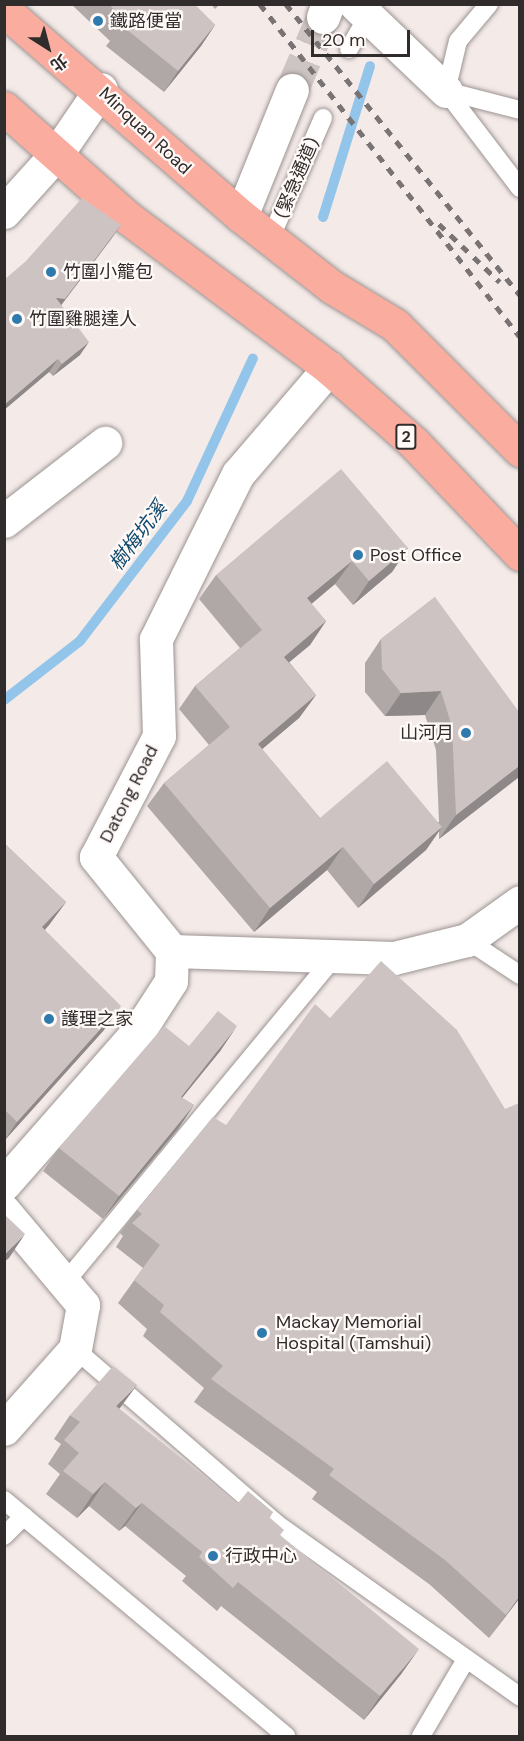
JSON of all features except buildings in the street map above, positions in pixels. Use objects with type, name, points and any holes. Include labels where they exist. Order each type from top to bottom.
[{"type":"main road","name":"Minquan Road","points":[[4,10],[100,89],[241,216],[321,278],[395,325],[519,450]]},
{"type":"main road","name":"2","points":[[4,108],[57,152],[128,218],[329,368],[413,442],[519,554]]},
{"type":"street","points":[[360,12],[446,91]]},
{"type":"street","points":[[4,212],[57,152],[100,89]]},
{"type":"street","points":[[241,216],[292,90]]},
{"type":"street","name":"Datong Road","points":[[172,951],[96,857],[159,736],[156,639],[238,474],[329,368]]},
{"type":"street","points":[[5,519],[105,443]]},
{"type":"street","points":[[4,1184],[140,1029],[171,981],[172,951],[394,958],[467,940],[519,903]]},
{"type":"street","points":[[4,1211],[67,1280],[83,1305],[75,1349],[4,1429]]},
{"type":"lane","points":[[446,91],[458,41],[489,4]]},
{"type":"lane","points":[[349,49],[360,12]]},
{"type":"lane","points":[[446,91],[519,110]]},
{"type":"lane","points":[[446,91],[519,188]]},
{"type":"lane","name":"(緊急通道)","points":[[279,244],[323,118]]},
{"type":"lane","points":[[467,940],[519,975]]},
{"type":"lane","points":[[67,1280],[334,957]]},
{"type":"lane","points":[[75,1349],[277,1524],[465,1661],[519,1697]]},
{"type":"lane","points":[[4,1500],[286,1737]]},
{"type":"lane","points":[[4,1536],[24,1516]]},
{"type":"lane","points":[[421,1737],[465,1661]]},
{"type":"waterway","name":"樹梅坑溪","points":[[323,217],[370,66]]},
{"type":"waterway","name":"樹梅坑溪","points":[[4,700],[80,641],[187,501],[253,358]]},
{"type":"tunnel","points":[[292,90],[323,17]]},
{"type":"railway","points":[[260,4],[520,337]]},
{"type":"railway","points":[[286,4],[520,295]]},
{"type":"railway","points":[[439,224],[500,282]]},
{"type":"place","name":"鐵路便當","points":[[98,21]]},
{"type":"place","name":"竹圍小籠包","points":[[51,272]]},
{"type":"place","name":"竹圍雞腿達人","points":[[17,319]]},
{"type":"place","name":"Post Office","points":[[358,555]]},
{"type":"place","name":"山河月","points":[[466,733]]},
{"type":"place","name":"護理之家","points":[[49,1019]]},
{"type":"place","name":"Mackay Memorial Hospital (Tamshui)","points":[[262,1333]]},
{"type":"place","name":"行政中心","points":[[213,1556]]}]
